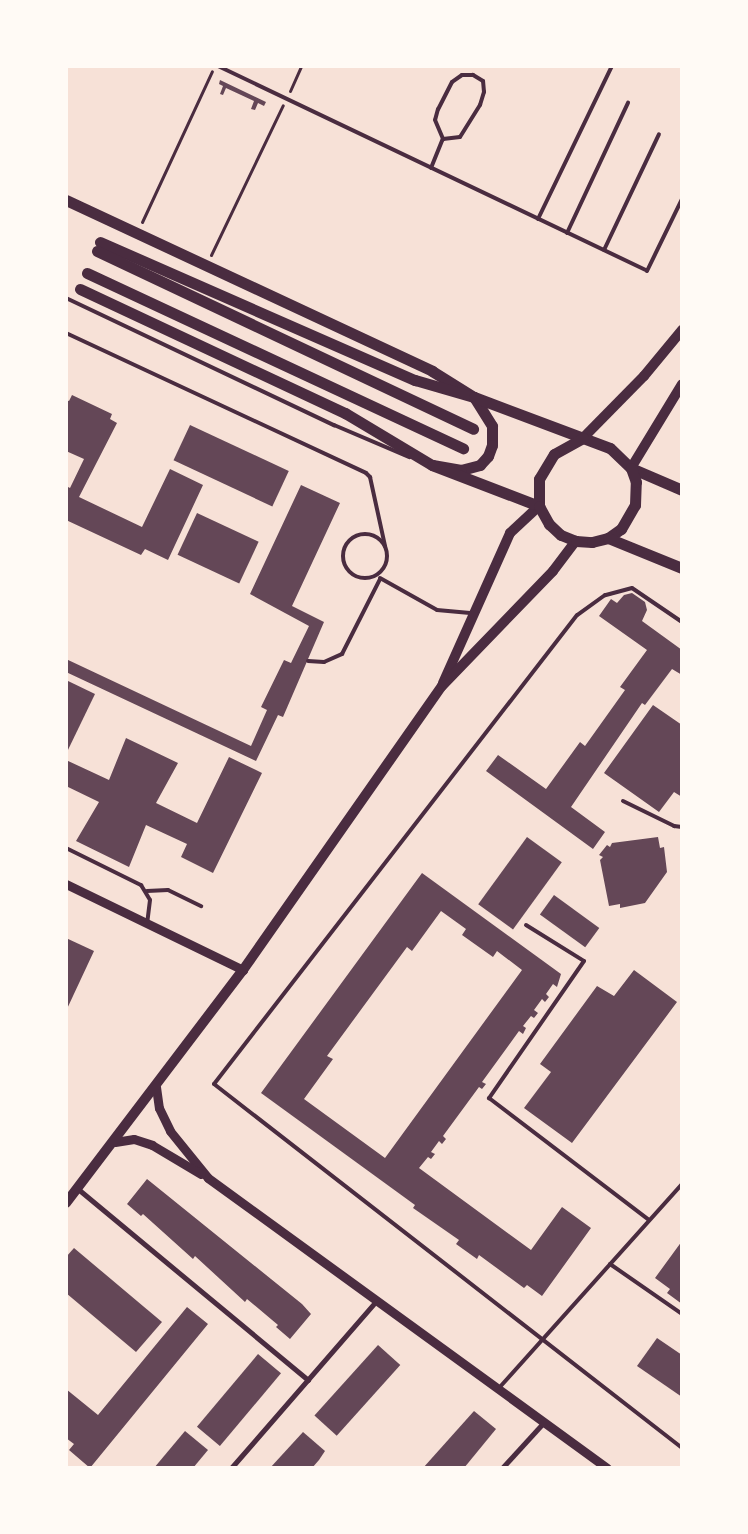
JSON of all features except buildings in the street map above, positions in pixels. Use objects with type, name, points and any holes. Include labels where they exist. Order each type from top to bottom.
[{"type":"main road","points":[[66,200],[432,371],[474,397],[492,426],[492,445],[488,456],[480,465],[461,470],[432,465]]},
{"type":"main road","points":[[473,429],[98,246],[414,380],[474,397],[610,448],[631,468],[682,490]]},
{"type":"main road","points":[[87,273],[463,448]]},
{"type":"main road","points":[[80,289],[345,413],[432,465],[539,506]]},
{"type":"main road","points":[[631,468],[636,482],[635,505],[621,529],[608,538],[592,542],[576,541],[561,535],[549,524],[539,506],[539,479],[545,466],[554,454],[584,438],[644,376],[682,330]]},
{"type":"main road","points":[[631,468],[682,384]]},
{"type":"main road","points":[[442,686],[510,533],[539,506]]},
{"type":"main road","points":[[608,538],[682,568]]},
{"type":"main road","points":[[66,1203],[115,1142],[243,970],[442,686],[553,571],[576,541]]},
{"type":"street","points":[[66,884],[243,970]]},
{"type":"street","points":[[156,1087],[159,1108],[170,1131],[208,1178]]},
{"type":"street","points":[[115,1142],[134,1140],[152,1145],[208,1178],[607,1468]]},
{"type":"street","points":[[78,1189],[308,1380]]},
{"type":"street","points":[[230,1468],[377,1300]]},
{"type":"street","points":[[502,1468],[544,1422]]},
{"type":"lane","points":[[216,66],[647,271],[682,199]]},
{"type":"lane","points":[[538,219],[612,66]]},
{"type":"lane","points":[[431,168],[443,139],[435,120],[438,109],[452,82],[462,75],[473,75],[482,81],[484,92],[478,110],[460,137],[443,139]]},
{"type":"lane","points":[[566,233],[628,103]]},
{"type":"lane","points":[[604,250],[659,134]]},
{"type":"lane","points":[[66,298],[334,425],[432,465]]},
{"type":"lane","points":[[66,332],[366,473],[370,477],[385,546],[387,560],[378,574],[368,578],[354,575],[345,564],[344,550],[347,543],[359,535],[374,536],[385,546]]},
{"type":"lane","points":[[378,574],[380,579],[437,610],[473,613]]},
{"type":"lane","points":[[308,661],[324,662],[342,654],[380,579]]},
{"type":"lane","points":[[682,622],[632,588],[605,594],[578,615],[214,1084],[541,1341],[682,1448]]},
{"type":"lane","points":[[623,801],[674,826],[682,827]]},
{"type":"lane","points":[[66,848],[141,885],[147,891],[150,900],[147,923]]},
{"type":"lane","points":[[147,891],[168,890],[201,906]]},
{"type":"lane","points":[[526,925],[584,960],[489,1098],[649,1220]]},
{"type":"lane","points":[[499,1388],[682,1184]]},
{"type":"lane","points":[[610,1264],[682,1314]]},
{"type":"path","points":[[136,233],[216,66]]},
{"type":"path","points":[[206,266],[301,66]]}]
